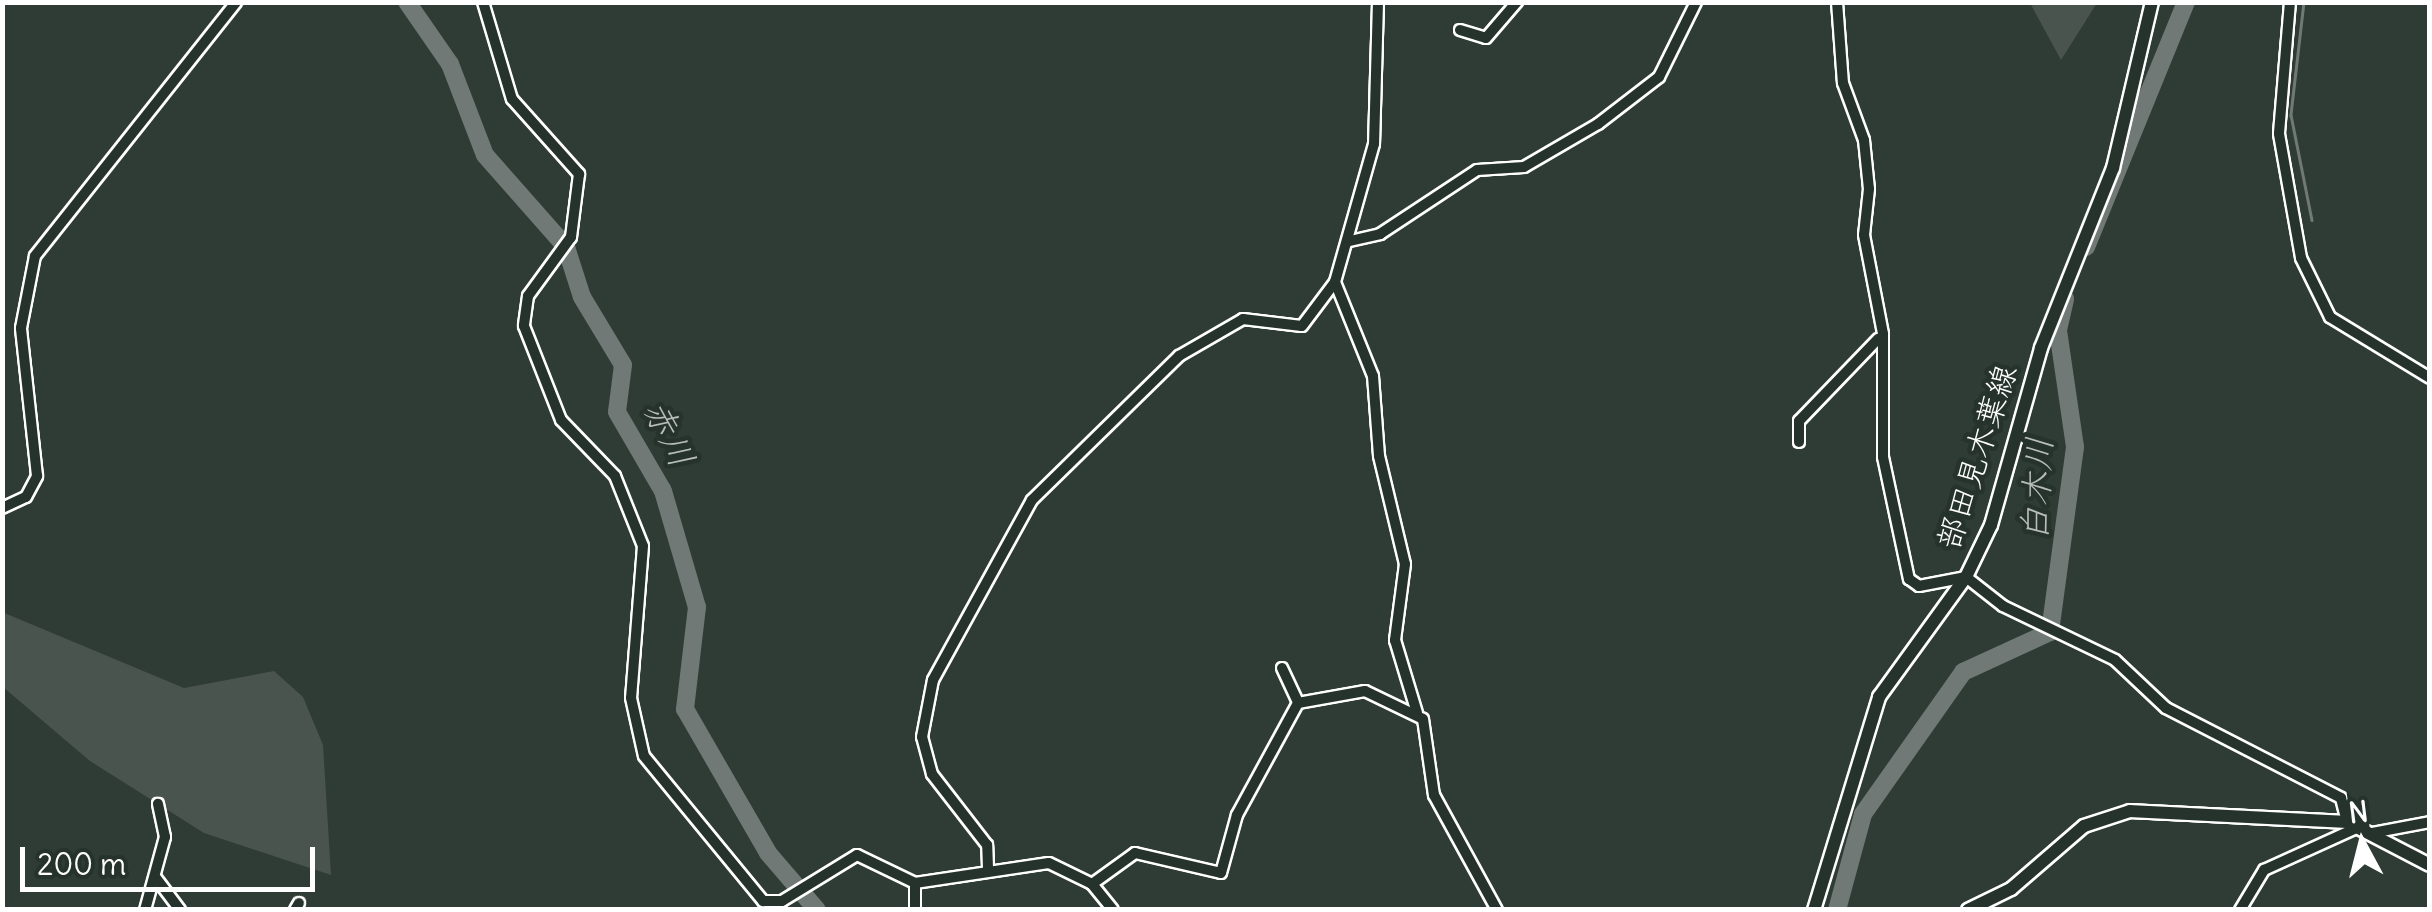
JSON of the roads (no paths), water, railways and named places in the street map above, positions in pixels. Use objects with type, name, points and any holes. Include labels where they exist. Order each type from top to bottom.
[{"type":"main road","name":"部田見木葉線","points":[[1814,910],[1880,697],[1966,577],[2113,168],[2152,2]]},
{"type":"main road","points":[[1968,910],[2011,889],[2101,816],[2359,828],[2430,866]]},
{"type":"street","points":[[2,508],[26,496],[37,476],[21,328],[36,256],[236,2]]},
{"type":"street","points":[[483,2],[512,99],[579,174],[571,237],[528,296],[524,326],[561,420],[615,476],[643,546],[631,698],[644,756],[763,901],[782,902],[850,855],[915,884],[988,868],[1059,864],[1092,884],[1113,910]]},
{"type":"street","points":[[988,868],[988,845],[932,774],[922,737],[934,680],[1032,500],[1179,356],[1243,319],[1302,326],[1334,282],[1350,241],[1378,110],[1378,2]]},
{"type":"street","points":[[1460,30],[1486,38],[1517,2]]},
{"type":"street","points":[[1350,241],[1380,234],[1477,170],[1524,167],[1598,124],[1659,78],[1696,2]]},
{"type":"street","points":[[1838,2],[1842,83],[1864,140],[1864,235],[1878,338],[1883,457],[1904,566],[1920,586],[1966,577],[2114,660],[2166,708],[2341,798],[2359,828]]},
{"type":"street","points":[[2290,2],[2279,134],[2301,258],[2330,316],[2430,378]]},
{"type":"street","points":[[1334,282],[1373,376],[1379,456],[1405,564],[1394,640],[1417,714],[1431,735],[1434,795],[1497,910]]},
{"type":"street","points":[[1799,442],[1799,421],[1878,338]]},
{"type":"street","points":[[1282,668],[1298,703]]},
{"type":"street","points":[[1092,884],[1135,852],[1220,873],[1237,815],[1298,703],[1359,690],[1417,714]]},
{"type":"street","points":[[145,910],[165,837],[158,804]]},
{"type":"street","points":[[2240,910],[2264,870],[2359,828],[2430,822]]},
{"type":"street","points":[[156,878],[180,910]]},
{"type":"street","points":[[915,884],[915,910]]},
{"type":"waterway","name":"赤川","points":[[407,2],[450,64],[485,155],[566,247],[582,297],[623,365],[617,412],[663,491],[697,607],[685,709],[768,853],[817,910]]},
{"type":"waterway","name":"白木川","points":[[2086,247],[2186,2]]},
{"type":"waterway","points":[[2304,2],[2291,115],[2312,220]]},
{"type":"waterway","name":"白木川","points":[[1837,910],[1863,814],[1963,672],[2050,632],[2075,447],[2058,330],[2065,299]]}]
